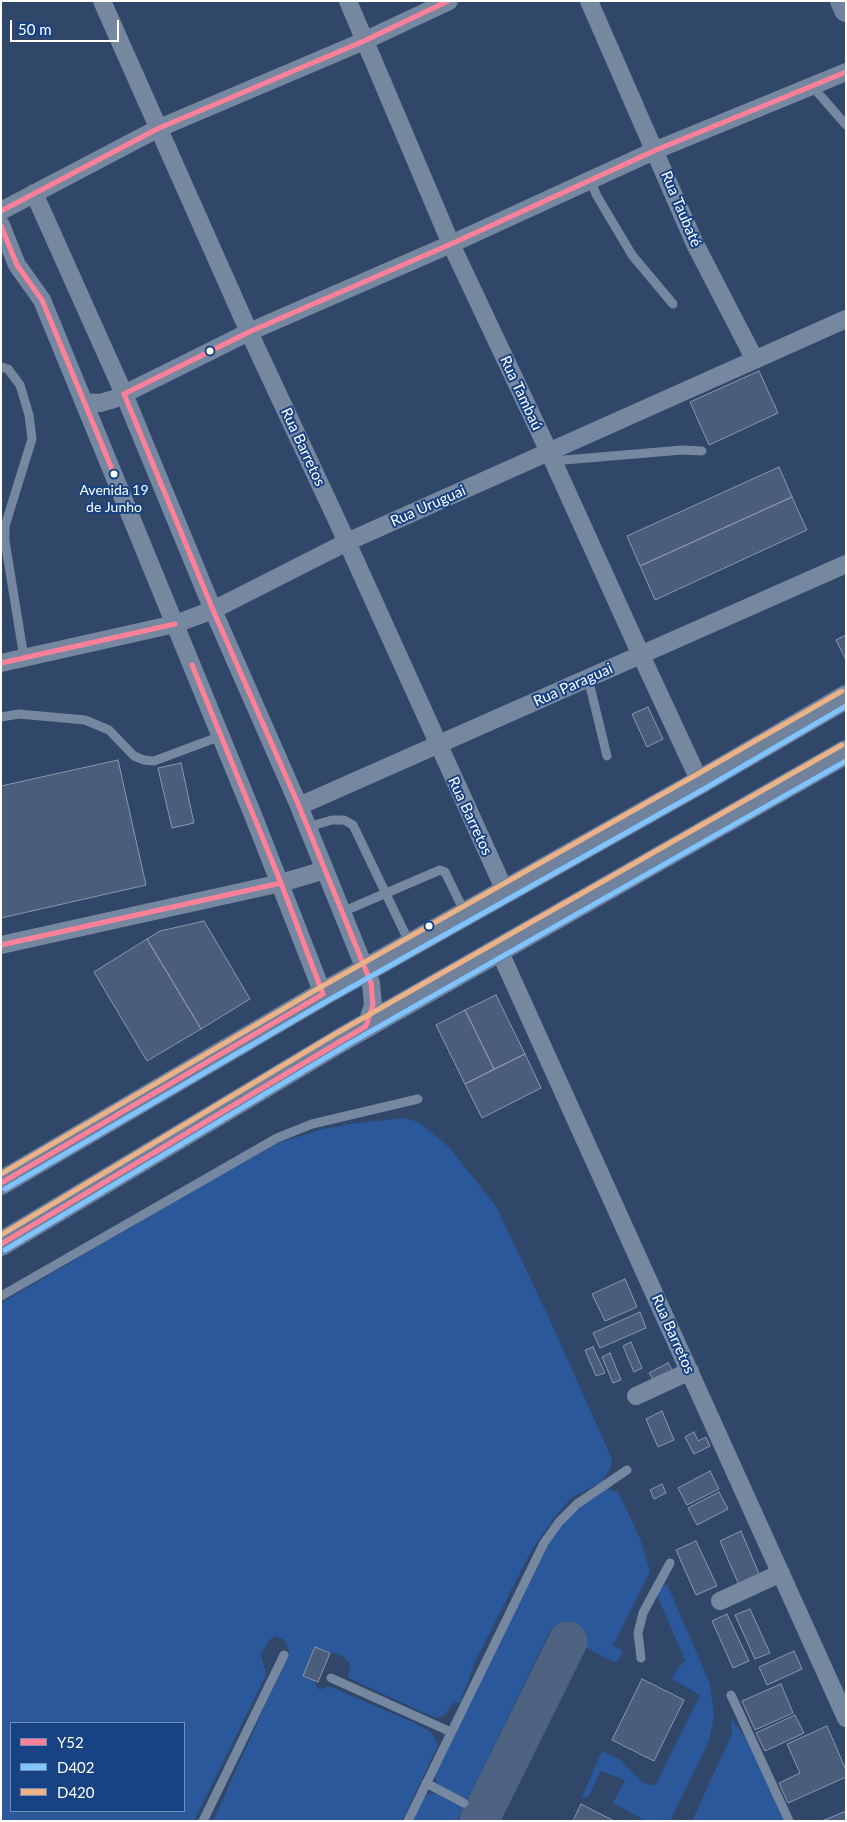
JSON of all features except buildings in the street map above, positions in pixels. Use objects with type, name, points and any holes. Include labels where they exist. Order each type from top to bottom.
[{"type":"main road","points":[[842,1],[846,10]]},
{"type":"main road","points":[[1,1183],[323,994],[700,782],[846,697]]},
{"type":"main road","points":[[1,1244],[366,1026],[846,752]]},
{"type":"main road","points":[[1,1198],[56,1150]]},
{"type":"street","name":"Rua Barretos","points":[[102,1],[249,332],[347,542],[437,745],[505,891]]},
{"type":"street","name":"Rua Tambaú","points":[[348,1],[451,244],[700,782]]},
{"type":"street","points":[[1,210],[158,129],[449,1]]},
{"type":"street","name":"Rua Taubaté","points":[[589,1],[696,244],[754,360]]},
{"type":"street","points":[[84,402],[108,402],[249,332],[451,244],[656,150],[846,72]]},
{"type":"street","points":[[34,193],[124,394],[212,610],[299,806],[366,970],[370,984],[372,1005],[366,1026]]},
{"type":"street","points":[[1,225],[17,265],[42,300],[281,883],[323,994]]},
{"type":"street","name":"Rua Uruguai","points":[[1,663],[176,624],[212,610],[347,542],[551,457],[754,360],[846,319]]},
{"type":"street","name":"Rua Paraguai","points":[[299,806],[846,564]]},
{"type":"street","points":[[1,945],[281,883],[325,870]]},
{"type":"street","name":"Rua Barretos","points":[[500,950],[846,1718]]},
{"type":"street","points":[[636,1396],[690,1371]]},
{"type":"street","points":[[720,1601],[781,1573]]},
{"type":"lane","points":[[812,86],[846,125]]},
{"type":"lane","points":[[590,180],[597,196],[632,255],[673,304]]},
{"type":"lane","points":[[1,367],[8,369],[20,385],[29,415],[32,439],[5,526],[5,541],[24,658]]},
{"type":"lane","points":[[551,457],[682,450],[702,451]]},
{"type":"lane","points":[[588,678],[607,756]]},
{"type":"lane","points":[[1,717],[19,714],[85,720],[109,730],[134,756],[144,760],[154,760],[221,736]]},
{"type":"lane","points":[[308,828],[332,820],[344,820],[353,825],[411,944]]},
{"type":"lane","points":[[342,912],[440,870],[445,872],[465,914]]},
{"type":"lane","points":[[1,1296],[277,1138],[312,1124],[418,1099]]},
{"type":"lane","points":[[408,1821],[544,1543],[559,1522],[577,1504],[627,1470]]},
{"type":"lane","points":[[641,1658],[638,1633],[643,1613],[670,1563]]},
{"type":"lane","points":[[203,1821],[284,1655]]},
{"type":"lane","points":[[331,1678],[451,1732]]},
{"type":"lane","points":[[731,1695],[789,1821]]},
{"type":"lane","points":[[426,1783],[464,1803]]},
{"type":"shaded area","points":[[403,1118],[419,1122],[450,1148],[497,1208],[612,1459],[610,1470],[600,1483],[572,1497],[554,1518],[530,1553],[475,1662],[460,1703],[455,1702],[446,1714],[438,1718],[424,1713],[349,1678],[349,1662],[341,1655],[315,1647],[303,1676],[314,1681],[319,1690],[329,1686],[412,1722],[431,1732],[438,1745],[402,1821],[213,1821],[289,1652],[286,1641],[276,1636],[269,1640],[261,1655],[266,1674],[264,1679],[194,1821],[1,1821],[1,1303],[220,1175],[281,1142],[323,1129]]},
{"type":"shaded area","points":[[610,1489],[618,1493],[622,1500],[640,1539],[650,1571],[613,1646],[622,1650],[622,1654],[618,1661],[611,1661],[568,1638],[550,1631],[468,1799],[442,1788],[437,1784],[434,1774],[559,1522],[599,1490]]},
{"type":"shaded area","points":[[667,1584],[710,1684],[714,1716],[709,1741],[670,1821],[646,1821],[613,1803],[625,1780],[601,1771],[588,1797],[582,1797],[602,1751],[619,1759],[643,1783],[655,1786],[700,1695],[672,1679],[685,1660],[655,1591]]},
{"type":"shaded area","points":[[731,1719],[756,1750],[789,1821],[692,1821],[732,1734]]},
{"type":"shaded area","points":[[430,1793],[440,1795],[464,1806],[457,1821],[409,1821],[418,1801]]},
{"type":"taxiway","points":[[479,1821],[568,1641]]},
{"type":"transit line","name":"Y52","points":[[1,211],[157,129],[364,41],[448,1]]},
{"type":"transit line","name":"Y52","points":[[1,1244],[366,1026],[373,1005],[371,983],[299,806],[213,610],[124,394],[249,332],[451,244],[656,150],[846,72]]},
{"type":"transit line","name":"Y52","points":[[1,226],[17,265],[42,300],[114,474]]},
{"type":"transit line","name":"Y52","points":[[1,663],[175,624]]},
{"type":"transit line","name":"Y52","points":[[1,1183],[323,994],[281,883],[192,665]]},
{"type":"transit line","name":"D420","points":[[1,1174],[319,988],[842,691]]},
{"type":"transit line","name":"D402","points":[[5,1189],[327,1001],[704,789],[846,706]]},
{"type":"transit line","name":"D420","points":[[1,1235],[337,1033],[842,745]]},
{"type":"transit line","name":"D402","points":[[5,1250],[345,1046],[846,761]]},
{"type":"transit line","name":"Y52","points":[[1,945],[281,883]]},
{"type":"place","name":"Avenida 19 de Junho","points":[[114,474]]}]
